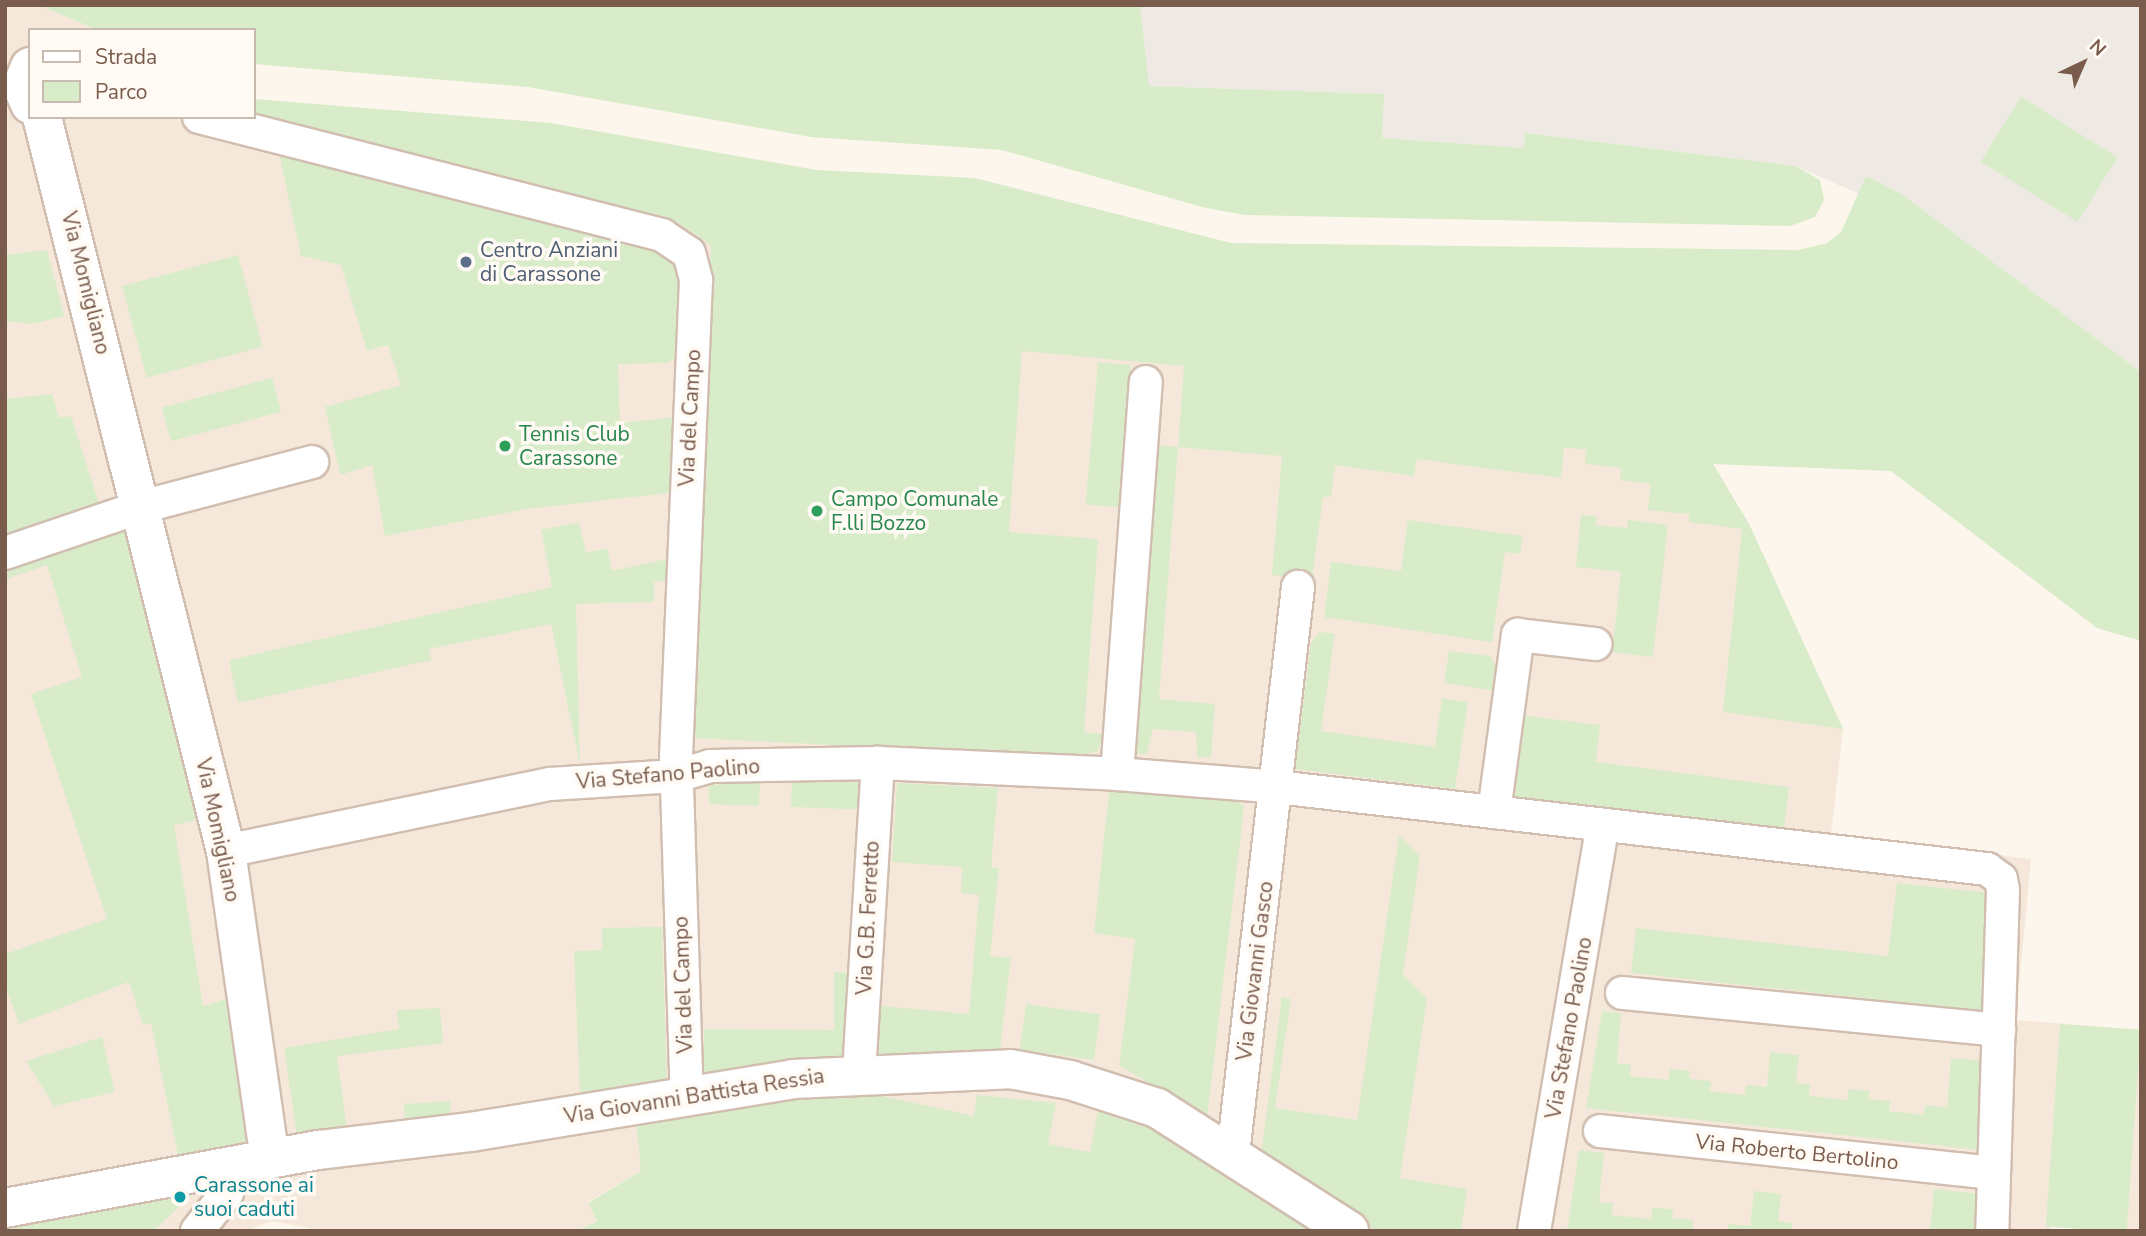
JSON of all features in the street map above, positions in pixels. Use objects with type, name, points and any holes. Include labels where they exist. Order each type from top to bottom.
[{"type":"street","name":"Via del Campo","points":[[207,119],[662,235],[690,253],[696,280],[676,776],[687,1095]]},
{"type":"street","name":"Via Momigliano","points":[[48,125],[226,851],[270,1159]]},
{"type":"street","points":[[1118,774],[1146,382]]},
{"type":"street","points":[[5,553],[141,506],[312,462]]},
{"type":"street","points":[[1278,787],[1298,587]]},
{"type":"street","points":[[1494,812],[1518,635],[1595,644]]},
{"type":"street","name":"Via Stefano Paolino","points":[[226,851],[550,784],[676,776],[710,766],[878,763],[1118,774],[1278,787],[1980,867],[1997,875],[2003,890],[1999,1030]]},
{"type":"street","name":"Via G.B. Ferretto","points":[[859,1073],[878,763]]},
{"type":"street","name":"Via Giovanni Gasco","points":[[1233,1154],[1278,787]]},
{"type":"street","name":"Via Stefano Paolino","points":[[1534,1231],[1603,825]]},
{"type":"street","points":[[1622,993],[1999,1030],[1992,1231]]},
{"type":"street","name":"Via Giovanni Battista Ressia","points":[[5,1208],[232,1165],[471,1132],[687,1095],[859,1073],[1010,1069],[1070,1080],[1157,1108],[1233,1154],[1349,1231]]},
{"type":"street","name":"Via Roberto Bertolino","points":[[1600,1131],[1994,1173]]},
{"type":"street","points":[[197,1231],[227,1193],[232,1165]]},
{"type":"shaded area","points":[[5,5],[38,5],[93,28],[28,28],[28,119],[256,119],[256,115],[679,223],[712,245],[1586,449],[1713,464],[1749,524],[1843,729],[1831,834],[2031,859],[2016,1020],[2141,1030],[2141,1231],[2051,1227],[2050,1231],[1061,1231],[641,1171],[588,1202],[597,1221],[578,1231],[324,1231],[271,1221],[247,1231],[5,1231]]},
{"type":"shaded area","points":[[870,5],[2141,5],[2141,372],[1900,193],[1867,177],[1859,194],[1796,166],[1526,133],[1524,148],[1382,138],[1383,94],[1149,86]]},
{"type":"green space","points":[[38,5],[1140,5],[1149,86],[1384,94],[1382,138],[1524,148],[1525,133],[1796,166],[1820,180],[1824,200],[1815,217],[1790,226],[1244,215],[1202,207],[1002,150],[811,137],[528,87],[256,64],[256,28],[93,28]]},
{"type":"green space","points":[[2021,97],[2118,157],[2077,222],[1981,161]]},
{"type":"green space","points":[[256,99],[551,123],[817,170],[975,178],[1231,243],[1798,250],[1827,243],[1841,232],[1866,176],[1900,193],[2141,372],[2141,641],[2097,628],[1891,471],[1713,464],[1749,524],[1843,729],[1723,712],[1742,529],[1689,522],[1689,514],[1648,510],[1651,484],[1620,480],[1621,468],[1585,464],[1586,449],[1564,448],[1561,478],[1417,459],[1414,476],[1335,465],[1331,497],[1323,497],[1312,579],[1272,575],[1282,456],[1178,447],[1184,366],[1022,351],[1009,532],[1098,539],[1084,732],[1103,734],[1098,751],[1082,755],[981,752],[689,738],[711,245],[679,223],[256,115]]},
{"type":"green space","points":[[278,148],[663,248],[682,267],[676,357],[668,363],[618,364],[620,423],[677,417],[677,492],[527,509],[385,536],[372,465],[340,475],[325,407],[401,385],[388,345],[367,351],[341,265],[301,256]]},
{"type":"green space","points":[[47,250],[64,316],[33,324],[5,321],[5,255]]},
{"type":"green space","points":[[238,255],[263,347],[147,378],[122,286]]},
{"type":"green space","points":[[1098,362],[1131,365],[1118,507],[1086,504]]},
{"type":"green space","points":[[272,378],[281,412],[171,441],[162,408]]},
{"type":"green space","points":[[52,394],[59,418],[71,416],[99,503],[5,537],[5,399]]},
{"type":"green space","points":[[1157,445],[1178,447],[1159,699],[1215,704],[1211,758],[1197,757],[1196,732],[1153,729],[1147,754],[1134,753]]},
{"type":"green space","points":[[1581,515],[1597,516],[1596,525],[1627,528],[1628,520],[1668,525],[1653,657],[1612,652],[1621,572],[1576,567]]},
{"type":"green space","points":[[1408,520],[1523,536],[1520,554],[1505,552],[1492,642],[1324,617],[1331,562],[1401,571]]},
{"type":"green space","points":[[579,522],[586,553],[607,548],[612,571],[667,559],[667,580],[654,582],[654,602],[576,604],[580,765],[551,624],[429,649],[431,660],[238,703],[229,660],[552,587],[541,530]]},
{"type":"green space","points":[[125,531],[197,820],[174,825],[203,1006],[226,999],[248,1148],[179,1160],[151,1023],[143,1025],[129,982],[19,1024],[5,984],[5,954],[107,919],[31,694],[82,677],[47,565],[5,579],[5,572]]},
{"type":"green space","points":[[1320,632],[1335,634],[1321,731],[1435,747],[1442,698],[1468,702],[1455,789],[1295,769],[1311,643]]},
{"type":"green space","points":[[1449,651],[1490,656],[1499,673],[1496,691],[1444,683]]},
{"type":"green space","points":[[1521,715],[1600,725],[1596,762],[1789,787],[1784,829],[1510,796]]},
{"type":"green space","points":[[760,779],[759,806],[709,804],[708,786]]},
{"type":"green space","points":[[792,780],[862,782],[861,809],[791,807]]},
{"type":"green space","points":[[897,783],[998,788],[991,867],[999,868],[990,956],[1011,958],[1000,1049],[877,1055],[881,1006],[969,1014],[979,895],[961,893],[962,867],[892,862]]},
{"type":"green space","points":[[1109,791],[1239,801],[1244,807],[1207,1118],[1119,1065],[1135,939],[1094,933]]},
{"type":"green space","points":[[1399,836],[1420,856],[1403,974],[1427,998],[1400,1178],[1467,1189],[1461,1231],[1377,1231],[1261,1155],[1282,997],[1291,999],[1275,1108],[1357,1120]]},
{"type":"green space","points":[[1897,883],[1990,893],[1987,1011],[1631,973],[1636,928],[1888,956]]},
{"type":"green space","points":[[662,927],[667,1085],[580,1097],[574,951],[602,950],[602,928]]},
{"type":"green space","points":[[834,972],[852,973],[847,1057],[704,1078],[704,1029],[834,1030]]},
{"type":"green space","points":[[1026,1004],[1100,1014],[1094,1060],[1020,1050]]},
{"type":"green space","points":[[440,1008],[443,1043],[337,1056],[347,1130],[297,1137],[284,1048],[399,1029],[397,1010]]},
{"type":"green space","points":[[1602,1011],[1621,1013],[1617,1063],[1631,1065],[1630,1076],[1668,1080],[1670,1069],[1690,1071],[1689,1079],[1711,1081],[1710,1091],[1745,1095],[1746,1085],[1767,1087],[1770,1052],[1799,1055],[1796,1083],[1810,1084],[1809,1096],[1847,1100],[1849,1089],[1869,1091],[1869,1099],[1890,1101],[1889,1111],[1924,1115],[1925,1105],[1947,1107],[1951,1058],[1987,1061],[1982,1150],[1586,1108]]},
{"type":"green space","points":[[2060,1024],[2141,1030],[2127,1231],[2046,1227]]},
{"type":"green space","points":[[102,1037],[115,1092],[54,1106],[26,1061]]},
{"type":"green space","points":[[850,1089],[974,1116],[977,1095],[1056,1103],[1048,1144],[1090,1152],[1098,1111],[1132,1120],[1179,1143],[1315,1231],[578,1231],[597,1221],[588,1203],[641,1171],[636,1119]]},
{"type":"green space","points":[[450,1101],[451,1117],[405,1123],[404,1104]]},
{"type":"green space","points":[[1579,1150],[1604,1153],[1599,1202],[1613,1203],[1612,1215],[1651,1219],[1652,1208],[1673,1209],[1672,1218],[1693,1220],[1693,1230],[1699,1231],[1567,1231]]},
{"type":"green space","points":[[200,1188],[153,1231],[14,1231],[8,1224]]},
{"type":"green space","points":[[1934,1189],[1980,1194],[1976,1231],[1930,1231]]},
{"type":"green space","points":[[1754,1191],[1781,1194],[1778,1221],[1792,1223],[1792,1231],[1728,1231],[1729,1224],[1750,1226]]},
{"type":"place","name":"Centro Anziani di Carassone","points":[[466,262]]},
{"type":"place","name":"Tennis Club Carassone","points":[[505,446]]},
{"type":"place","name":"Campo Comunale F.lli Bozzo","points":[[817,511]]},
{"type":"place","name":"Carassone ai suoi caduti","points":[[180,1197]]}]
